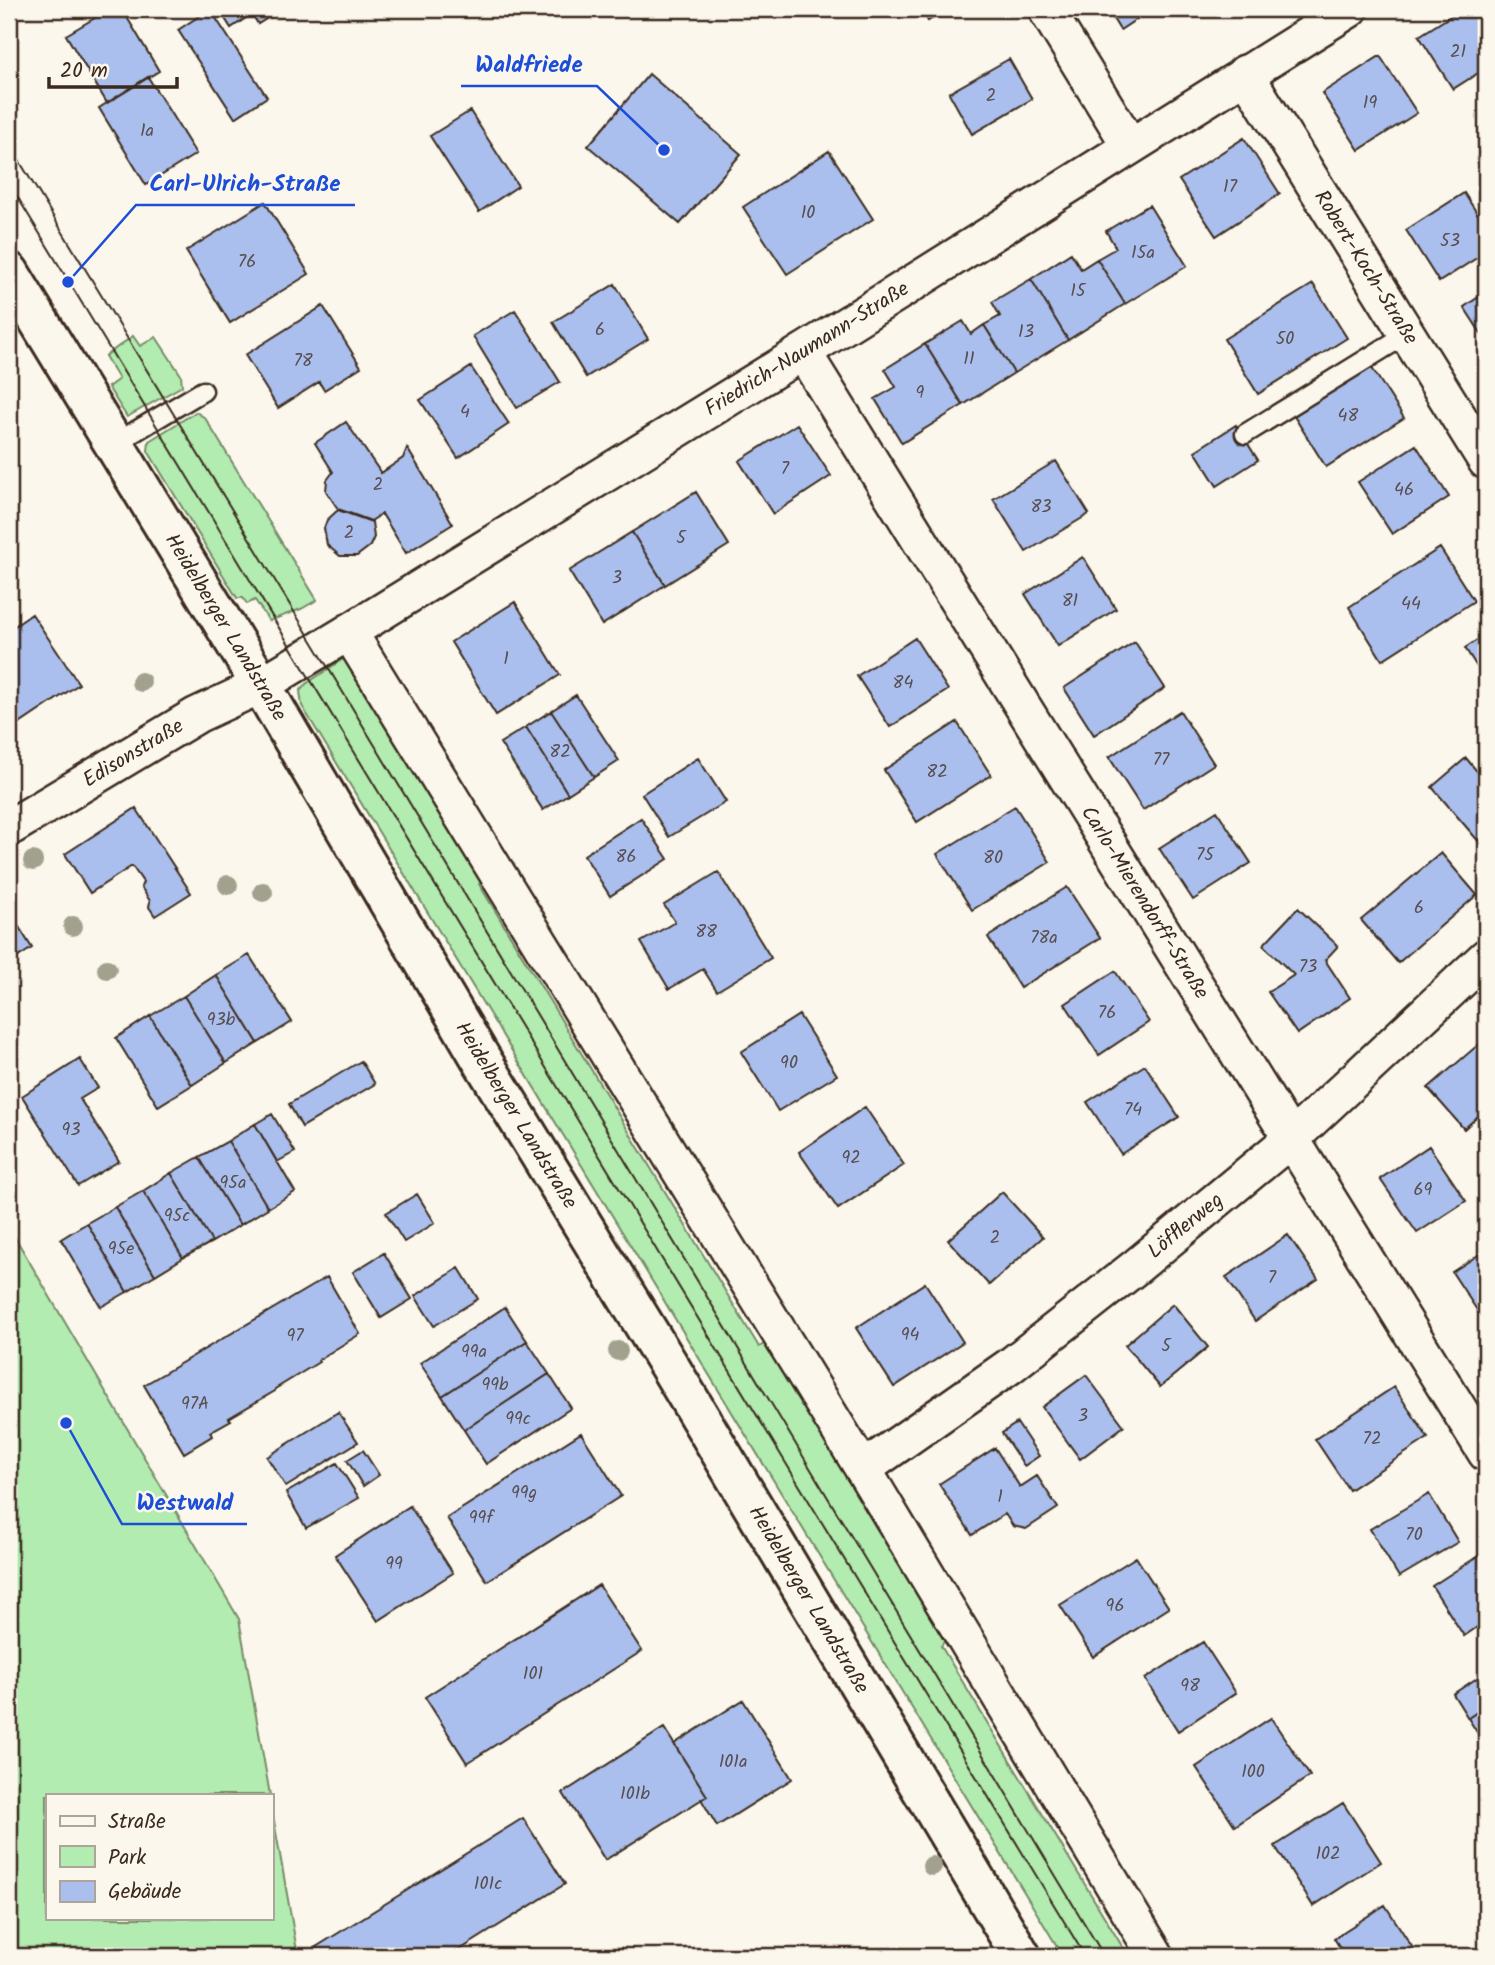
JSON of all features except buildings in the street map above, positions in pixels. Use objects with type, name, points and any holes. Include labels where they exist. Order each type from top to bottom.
[{"type":"street","points":[[1046,9],[1130,146]]},
{"type":"street","name":"Friedrich-Naumann-Straße","points":[[261,685],[803,352],[1350,9]]},
{"type":"street","name":"Robert-Koch-Straße","points":[[1245,73],[1486,461]]},
{"type":"street","name":"Heidelberger Landstraße","points":[[9,272],[261,685],[480,1057],[671,1369],[1021,1956]]},
{"type":"street","name":"Carlo-Mierendorff-Straße","points":[[803,352],[1486,1453]]},
{"type":"street","points":[[349,632],[863,1469],[1156,1956]]},
{"type":"street","name":"Edisonstraße","points":[[9,828],[197,715],[261,685]]},
{"type":"street","name":"Löfflerweg","points":[[863,1469],[1020,1358],[1137,1266],[1292,1138],[1486,957]]},
{"type":"lane","points":[[1245,434],[1407,334]]},
{"type":"lane","points":[[114,444],[204,391]]},
{"type":"green space","points":[[133,336],[140,346],[156,337],[181,375],[182,386],[127,417],[108,387],[119,379],[105,356]]},
{"type":"green space","points":[[196,412],[205,418],[317,600],[269,621],[255,600],[247,604],[243,598],[237,598],[148,451],[149,441]]},
{"type":"green space","points":[[349,658],[489,877],[479,884],[759,1347],[769,1341],[948,1636],[941,1646],[1128,1956],[1063,1956],[302,706],[300,691],[306,684],[343,659]]},
{"type":"green space","points":[[9,1227],[239,1619],[270,1794],[46,1794],[46,1920],[273,1920],[273,1815],[298,1956],[9,1956]]},
{"type":"tram line","points":[[9,144],[318,651],[1104,1956]]},
{"type":"tram line","points":[[9,183],[1085,1956]]},
{"type":"place","name":"Waldfriede","points":[[664,150]]},
{"type":"place","name":"Carl-Ulrich-Straße","points":[[68,282]]},
{"type":"place","name":"Westwald","points":[[66,1423]]}]
